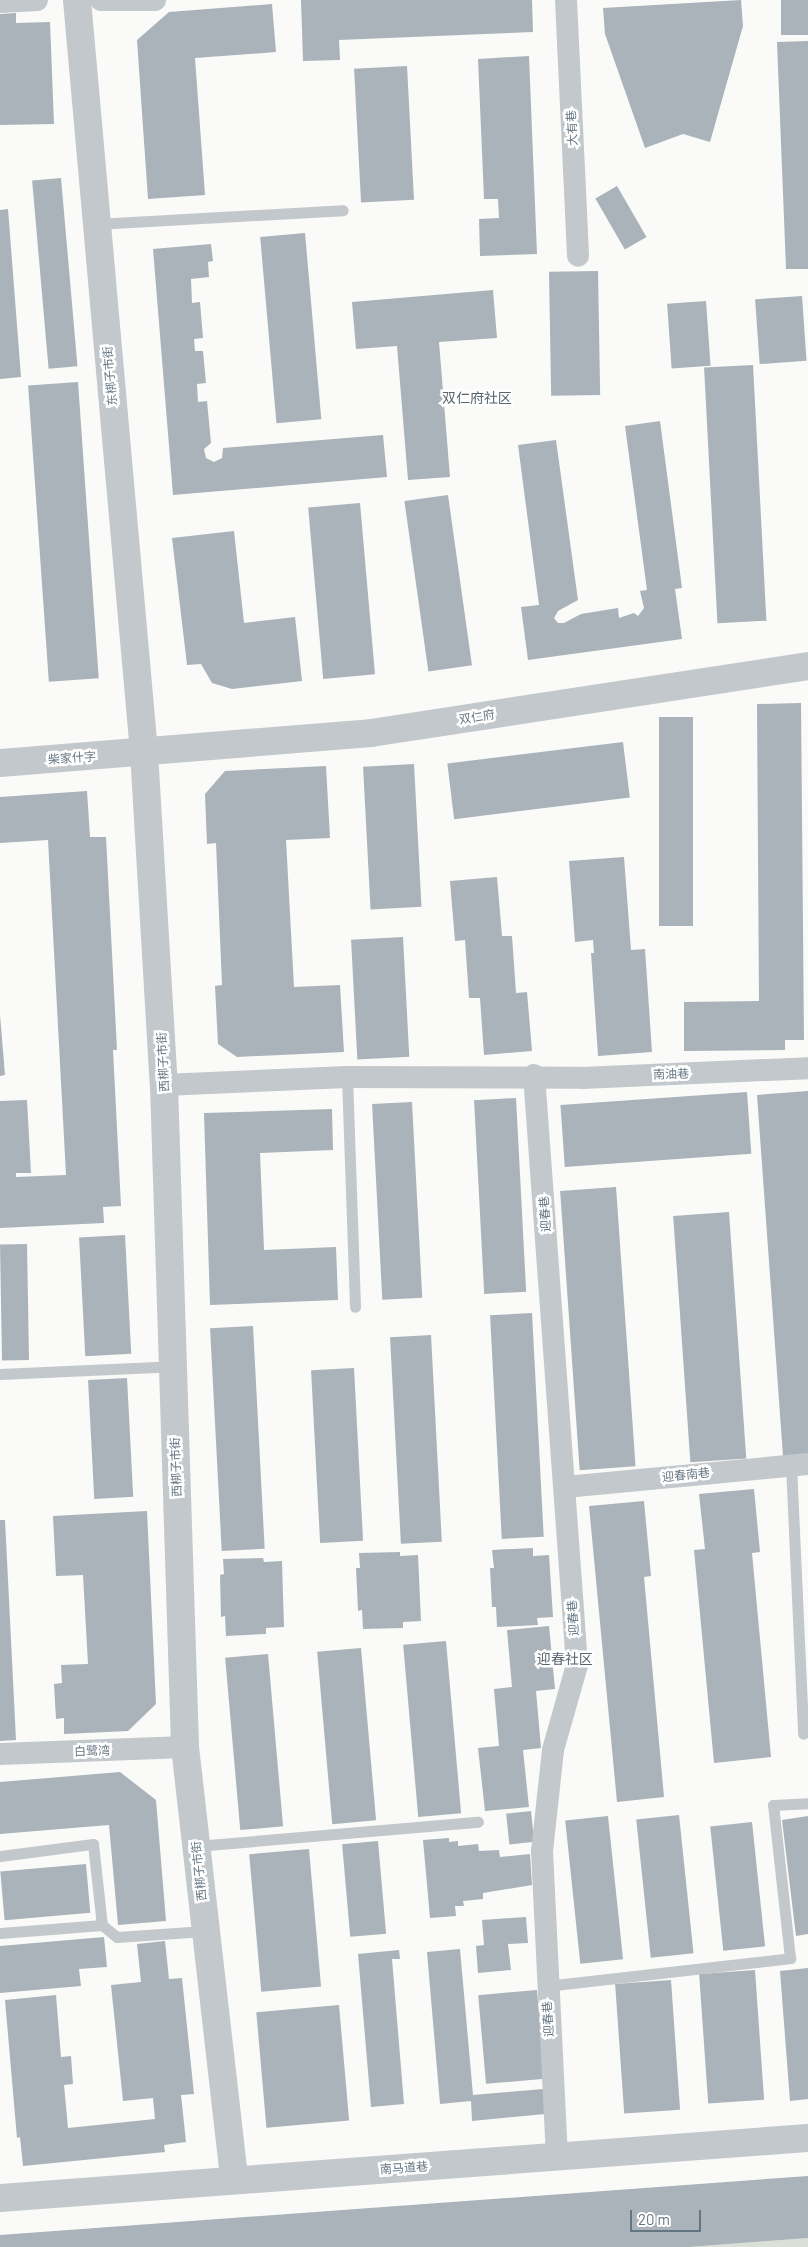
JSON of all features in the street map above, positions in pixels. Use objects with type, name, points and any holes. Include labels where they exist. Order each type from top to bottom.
[{"type":"street","points":[[0,2],[37,0]]},
{"type":"street","name":"东梆子市街","points":[[77,0],[144,752]]},
{"type":"street","points":[[102,0],[155,0]]},
{"type":"street","name":"大有巷","points":[[566,0],[578,256]]},
{"type":"street","name":"双仁府","points":[[144,752],[371,733],[808,666]]},
{"type":"street","name":"柴家什字","points":[[0,763],[144,752]]},
{"type":"street","name":"西梆子市街","points":[[144,752],[164,1085],[184,1747],[234,2179]]},
{"type":"street","name":"南油巷","points":[[164,1085],[347,1077],[534,1075],[582,1078],[808,1068]]},
{"type":"street","name":"迎春巷","points":[[534,1075],[577,1665],[553,1750],[542,1851],[546,1986],[557,2158]]},
{"type":"street","name":"迎春南巷","points":[[565,1487],[800,1465]]},
{"type":"street","name":"白鹭湾","points":[[0,1754],[184,1747]]},
{"type":"street","name":"南马道巷","points":[[0,2198],[234,2179],[557,2158],[808,2138]]},
{"type":"lane","points":[[96,224],[343,210]]},
{"type":"lane","points":[[347,1077],[355,1307]]},
{"type":"lane","points":[[0,1374],[173,1366]]},
{"type":"lane","points":[[800,1465],[804,1734]]},
{"type":"lane","points":[[546,1986],[790,1958],[773,1805],[808,1802]]},
{"type":"lane","points":[[196,1846],[478,1822]]},
{"type":"lane","points":[[0,1856],[93,1844],[102,1925]]},
{"type":"lane","points":[[0,1933],[102,1925],[117,1937],[205,1931]]},
{"type":"shaded area","points":[[808,2238],[808,2247],[689,2247]]},
{"type":"building","points":[[301,0],[532,0],[533,32],[339,40],[340,60],[303,61]]},
{"type":"building","points":[[741,0],[743,26],[710,142],[683,134],[645,148],[605,34],[603,8]]},
{"type":"building","points":[[781,0],[808,0],[808,35],[781,35]]},
{"type":"building","points":[[272,4],[276,52],[195,58],[205,195],[148,199],[137,40],[169,12]]},
{"type":"building","points":[[16,13],[16,23],[50,22],[54,124],[0,125],[0,14]]},
{"type":"building","points":[[808,41],[808,269],[786,269],[777,42]]},
{"type":"building","points":[[529,56],[537,254],[480,256],[479,219],[499,218],[498,199],[484,199],[478,59]]},
{"type":"building","points":[[407,66],[414,200],[361,203],[354,69]]},
{"type":"building","points":[[61,178],[77,366],[49,369],[32,181]]},
{"type":"building","points":[[617,186],[646,237],[625,250],[595,198]]},
{"type":"building","points":[[8,209],[21,377],[0,379],[0,210]]},
{"type":"building","points":[[305,233],[321,419],[276,423],[260,237]]},
{"type":"building","points":[[211,244],[213,261],[208,262],[209,277],[191,279],[192,303],[200,302],[203,338],[194,339],[195,351],[203,351],[206,383],[197,384],[198,402],[207,401],[211,443],[204,449],[206,458],[214,462],[222,458],[223,448],[383,435],[387,477],[173,495],[153,249]]},
{"type":"building","points":[[598,271],[600,395],[551,396],[549,272]]},
{"type":"building","points":[[493,290],[497,338],[439,342],[450,477],[408,480],[397,346],[356,349],[352,302]]},
{"type":"building","points":[[802,296],[807,361],[760,364],[755,299]]},
{"type":"building","points":[[706,301],[711,366],[672,369],[667,304]]},
{"type":"building","points":[[753,365],[766,621],[717,623],[704,368]]},
{"type":"building","points":[[78,382],[99,678],[49,682],[28,385]]},
{"type":"building","points":[[660,421],[682,588],[675,589],[682,639],[528,660],[521,607],[539,605],[518,445],[556,440],[578,600],[558,611],[554,618],[558,623],[564,623],[581,614],[618,608],[619,618],[634,613],[638,616],[644,608],[640,591],[647,590],[625,426]]},
{"type":"building","points":[[448,495],[472,665],[428,671],[404,501]]},
{"type":"building","points":[[360,503],[375,674],[323,679],[308,508]]},
{"type":"building","points":[[234,531],[244,623],[295,617],[302,681],[232,689],[212,683],[201,664],[187,665],[172,538]]},
{"type":"building","points":[[801,703],[804,1040],[785,1040],[785,1050],[684,1051],[684,1002],[759,1001],[757,704]]},
{"type":"building","points":[[659,717],[693,717],[693,926],[659,926]]},
{"type":"building","points":[[623,742],[630,798],[454,819],[447,764]]},
{"type":"building","points":[[414,764],[421,907],[371,909],[363,767]]},
{"type":"building","points":[[326,766],[330,838],[286,840],[294,987],[340,985],[344,1052],[237,1057],[218,1044],[215,986],[222,985],[216,843],[207,844],[205,794],[225,771]]},
{"type":"building","points":[[87,791],[90,837],[106,837],[117,1050],[113,1050],[121,1206],[103,1207],[104,1223],[0,1228],[0,1101],[27,1100],[31,1173],[16,1173],[16,1177],[66,1175],[48,840],[0,843],[0,797]]},
{"type":"building","points":[[624,857],[631,950],[645,949],[652,1052],[598,1056],[591,953],[594,953],[593,940],[575,942],[569,861]]},
{"type":"building","points":[[497,877],[502,936],[512,936],[516,993],[527,992],[532,1051],[484,1055],[480,998],[469,998],[465,940],[455,941],[450,881]]},
{"type":"building","points":[[403,937],[409,1057],[357,1060],[351,940]]},
{"type":"building","points":[[0,1015],[5,1075],[0,1076]]},
{"type":"building","points":[[808,1091],[808,1455],[783,1456],[757,1095]]},
{"type":"building","points":[[747,1092],[751,1154],[565,1167],[560,1105]]},
{"type":"building","points":[[516,1098],[526,1292],[484,1294],[474,1100]]},
{"type":"building","points":[[412,1102],[422,1298],[382,1300],[372,1104]]},
{"type":"building","points":[[332,1109],[333,1150],[260,1153],[264,1250],[336,1247],[338,1300],[210,1305],[204,1113]]},
{"type":"building","points":[[616,1187],[636,1466],[580,1470],[560,1191]]},
{"type":"building","points":[[729,1212],[746,1458],[690,1462],[673,1216]]},
{"type":"building","points":[[125,1235],[131,1354],[85,1356],[79,1237]]},
{"type":"building","points":[[0,1244],[27,1244],[29,1360],[2,1360]]},
{"type":"building","points":[[532,1313],[544,1537],[502,1539],[490,1315]]},
{"type":"building","points":[[253,1326],[265,1549],[222,1551],[210,1328]]},
{"type":"building","points":[[431,1335],[442,1542],[401,1544],[390,1337]]},
{"type":"building","points":[[354,1368],[363,1541],[320,1543],[311,1370]]},
{"type":"building","points":[[127,1378],[133,1497],[94,1499],[88,1380]]},
{"type":"building","points":[[754,1489],[760,1552],[752,1553],[771,1757],[714,1763],[694,1550],[705,1549],[699,1494]]},
{"type":"building","points":[[644,1501],[651,1576],[644,1577],[664,1797],[617,1802],[589,1506]]},
{"type":"building","points":[[147,1511],[156,1704],[128,1731],[64,1734],[64,1718],[56,1719],[54,1684],[62,1683],[61,1665],[88,1664],[83,1575],[56,1576],[53,1516]]},
{"type":"building","points":[[0,1520],[5,1520],[16,1740],[0,1741]]},
{"type":"building","points":[[533,1548],[533,1556],[549,1555],[553,1617],[537,1618],[538,1625],[497,1627],[496,1607],[492,1607],[490,1568],[494,1568],[492,1550]]},
{"type":"building","points":[[400,1552],[400,1556],[418,1555],[421,1621],[403,1622],[403,1628],[363,1629],[362,1610],[358,1611],[356,1568],[360,1568],[359,1553]]},
{"type":"building","points":[[263,1558],[264,1562],[282,1561],[284,1627],[266,1628],[266,1634],[226,1636],[225,1616],[221,1617],[220,1575],[224,1574],[223,1559]]},
{"type":"building","points":[[549,1626],[555,1689],[536,1691],[541,1748],[523,1750],[529,1807],[485,1811],[478,1748],[499,1746],[494,1689],[512,1687],[507,1630]]},
{"type":"building","points":[[446,1641],[461,1813],[418,1817],[403,1645]]},
{"type":"building","points":[[361,1648],[376,1820],[332,1824],[317,1652]]},
{"type":"building","points":[[268,1654],[283,1826],[240,1830],[225,1658]]},
{"type":"building","points":[[120,1772],[156,1800],[166,1921],[118,1925],[109,1825],[0,1834],[0,1782]]},
{"type":"building","points":[[531,1811],[534,1842],[509,1844],[506,1814]]},
{"type":"building","points":[[679,1815],[694,1953],[651,1958],[636,1819]]},
{"type":"building","points":[[608,1816],[623,1959],[580,1964],[565,1820]]},
{"type":"building","points":[[808,1816],[808,1934],[796,1936],[782,1820]]},
{"type":"building","points":[[752,1822],[765,1946],[723,1951],[710,1826]]},
{"type":"building","points":[[449,1838],[449,1842],[458,1841],[458,1846],[478,1844],[479,1851],[499,1850],[500,1857],[530,1854],[532,1885],[483,1893],[483,1899],[463,1901],[464,1906],[455,1906],[456,1916],[430,1918],[423,1840]]},
{"type":"building","points":[[378,1841],[386,1934],[350,1937],[342,1844]]},
{"type":"building","points":[[309,1849],[321,1986],[261,1992],[249,1854]]},
{"type":"building","points":[[86,1864],[90,1913],[5,1920],[0,1871]]},
{"type":"building","points":[[526,1917],[528,1943],[508,1944],[511,1970],[478,1973],[476,1946],[484,1945],[482,1920]]},
{"type":"building","points":[[104,1937],[107,1967],[79,1969],[81,1986],[0,1993],[0,1946]]},
{"type":"building","points":[[165,1941],[169,1979],[182,1978],[194,2094],[181,2095],[186,2142],[164,2145],[165,2152],[23,2166],[20,2137],[17,2138],[5,2000],[56,1995],[61,2057],[71,2056],[73,2084],[64,2085],[68,2128],[155,2119],[153,2098],[123,2101],[111,1985],[141,1982],[137,1944]]},
{"type":"building","points":[[460,1949],[473,2095],[543,2089],[545,2114],[472,2121],[471,2101],[440,2104],[427,1952]]},
{"type":"building","points":[[399,1950],[400,1959],[392,1959],[404,2104],[371,2107],[358,1954]]},
{"type":"building","points":[[808,1968],[808,2099],[790,2101],[780,1971]]},
{"type":"building","points":[[755,1970],[764,2100],[708,2104],[699,1974]]},
{"type":"building","points":[[671,1980],[680,2110],[624,2114],[615,1984]]},
{"type":"building","points":[[537,1990],[545,2079],[486,2084],[478,1995]]},
{"type":"building","points":[[339,2005],[349,2121],[266,2128],[256,2012]]},
{"type":"building","points":[[808,2176],[808,2238],[689,2247],[0,2247],[0,2235]]},
{"type":"district","name":"双仁府社区","points":[[477,398]]},
{"type":"district","name":"迎春社区","points":[[565,1659]]}]
